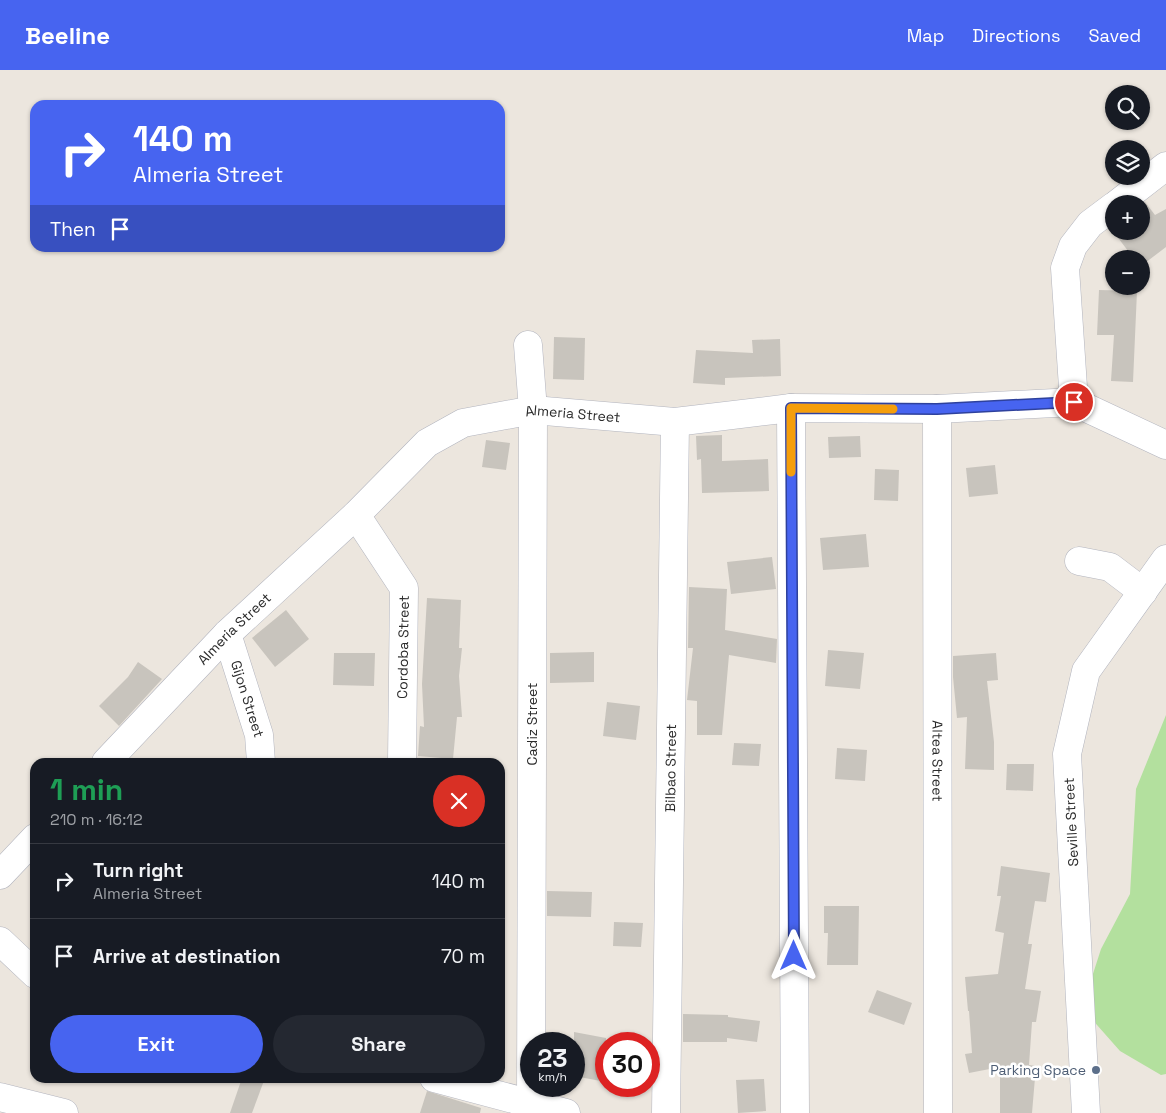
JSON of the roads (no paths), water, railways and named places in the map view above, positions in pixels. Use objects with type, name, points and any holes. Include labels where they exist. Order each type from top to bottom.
[{"type":"street","points":[[1128,195],[1166,166]]},
{"type":"street","points":[[1074,402],[1066,268],[1073,246],[1090,224],[1105,213]]},
{"type":"street","name":"Cadiz Street","points":[[528,345],[533,410],[531,1104]]},
{"type":"street","name":"Almeria Street","points":[[110,758],[227,634],[356,515],[427,443],[463,423],[533,410],[674,422],[791,408],[937,409],[1074,402],[1166,445]]},
{"type":"street","points":[[791,408],[795,1113]]},
{"type":"street","name":"Altea Street","points":[[937,409],[938,1113]]},
{"type":"street","name":"Bilbao Street","points":[[666,1113],[674,422]]},
{"type":"street","name":"Cordoba Street","points":[[356,515],[404,588],[402,758]]},
{"type":"street","name":"Seville Street","points":[[1086,1113],[1067,754],[1086,670],[1166,559]]},
{"type":"street","points":[[1079,561],[1110,567],[1143,592]]},
{"type":"street","name":"Gijon Street","points":[[227,634],[260,735],[262,758]]},
{"type":"street","points":[[0,876],[30,843]]},
{"type":"street","points":[[0,941],[30,969]]},
{"type":"street","points":[[453,1083],[566,1113]]},
{"type":"street","points":[[0,1097],[64,1113]]},
{"type":"place","name":"Parking Space","points":[[1096,1070]]}]
